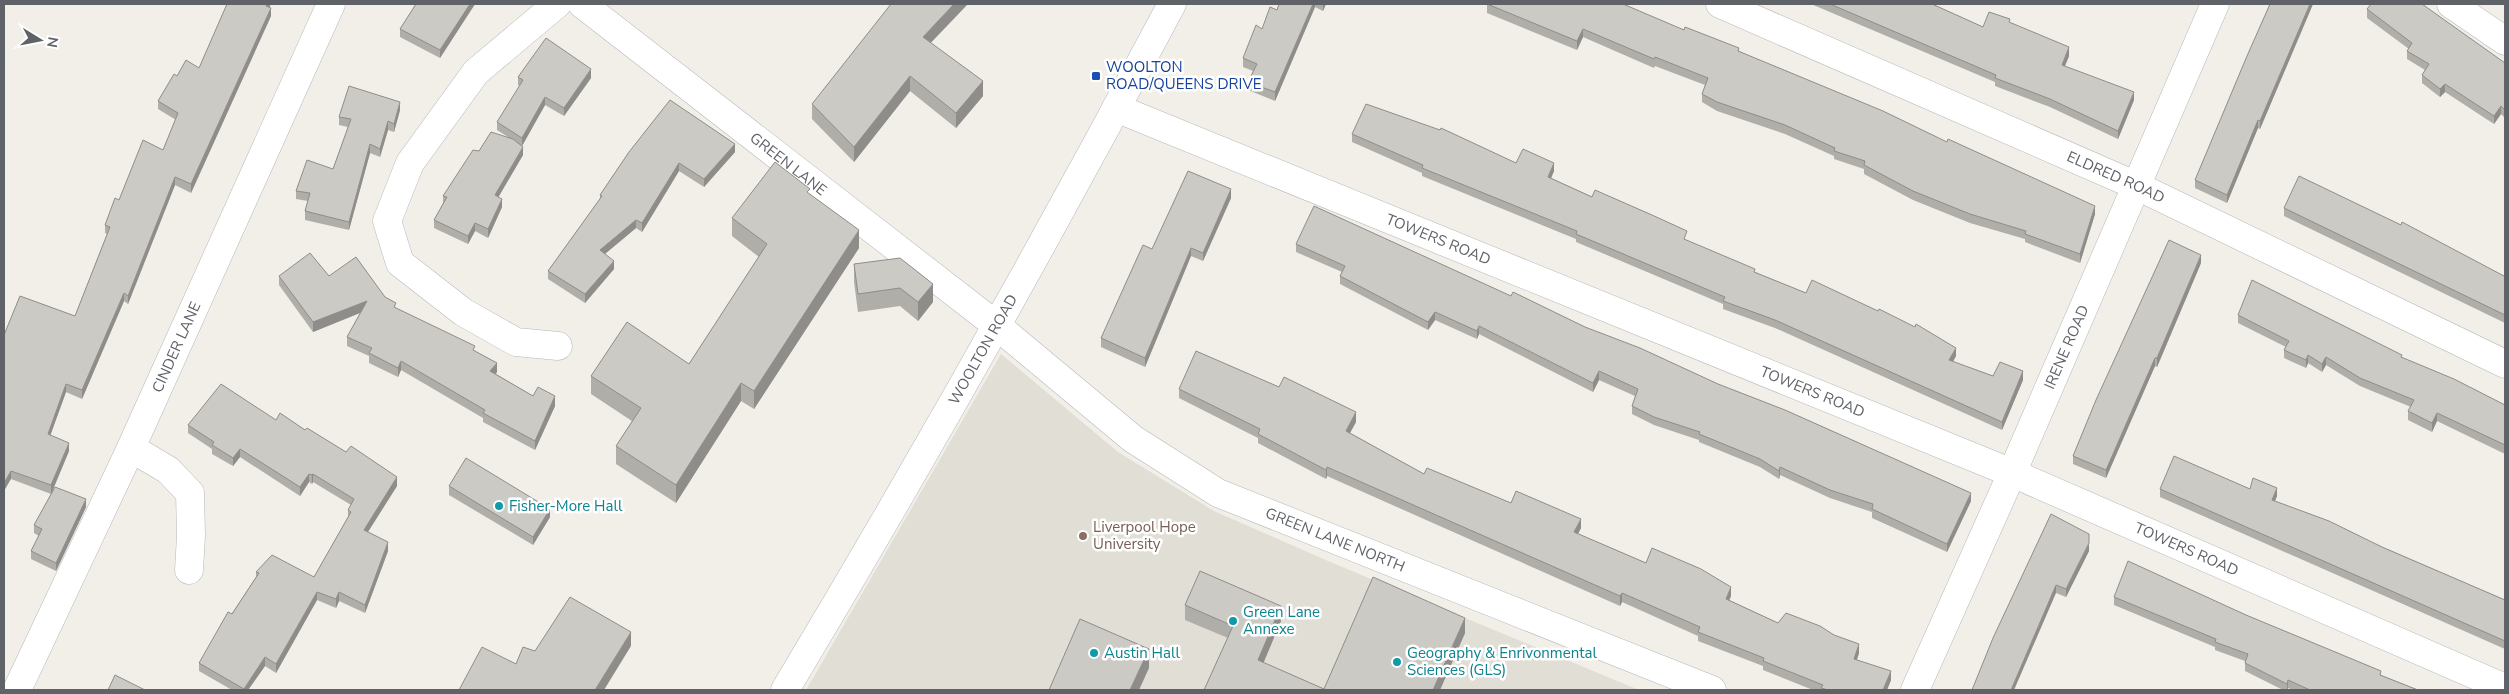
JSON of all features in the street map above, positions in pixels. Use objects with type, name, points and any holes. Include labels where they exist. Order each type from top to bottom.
[{"type":"street","name":"CINDER LANE","points":[[17,690],[131,448],[331,4]]},
{"type":"street","points":[[557,4],[476,72],[410,163],[387,220],[400,263],[463,312],[516,342],[558,346]]},
{"type":"street","name":"GREEN LANE","points":[[582,4],[996,324]]},
{"type":"street","name":"WOOLTON ROAD","points":[[785,690],[858,571],[1172,4]]},
{"type":"street","name":"ELDRED ROAD","points":[[1720,4],[2137,186],[2505,364]]},
{"type":"street","name":"IRENE ROAD","points":[[1915,690],[2012,474],[2215,4]]},
{"type":"street","points":[[2452,4],[2505,41]]},
{"type":"street","name":"TOWERS ROAD","points":[[1116,108],[2012,474],[2505,688]]},
{"type":"street","name":"GREEN LANE NORTH","points":[[996,324],[1132,439],[1218,493],[1712,690]]},
{"type":"street","points":[[131,448],[168,470],[190,493],[192,536],[189,570]]},
{"type":"shaded area","name":"Liverpool Hope University","points":[[1001,354],[1118,452],[1214,511],[1328,561],[1639,690],[806,690]]},
{"type":"building","points":[[227,4],[267,4],[266,6],[271,8],[191,184],[175,177],[128,296],[124,293],[82,390],[66,384],[48,434],[69,443],[51,485],[11,471],[4,483],[4,335],[20,296],[75,316],[110,227],[105,225],[115,198],[119,200],[143,140],[163,150],[178,113],[158,101],[174,74],[177,76],[186,60],[199,68]]},
{"type":"building","points":[[416,4],[470,4],[440,50],[400,29]]},
{"type":"building","points":[[891,4],[954,4],[923,37],[983,81],[956,113],[910,76],[854,147],[812,104]]},
{"type":"building","points":[[1279,4],[1313,4],[1275,92],[1248,82],[1257,64],[1243,58],[1256,25],[1262,29],[1270,7],[1277,10]]},
{"type":"building","points":[[1487,4],[1623,4],[1684,30],[1685,27],[1739,48],[1738,51],[1883,111],[1947,142],[1948,139],[2095,206],[2080,254],[2025,234],[2026,231],[1970,214],[1913,191],[1864,165],[1865,161],[1834,151],[1835,148],[1785,125],[1717,102],[1702,94],[1708,78],[1655,57],[1654,59],[1583,29],[1577,41]]},
{"type":"building","points":[[1830,4],[1932,4],[1983,27],[1989,12],[2010,19],[2009,22],[2069,47],[2062,65],[2134,92],[2118,131],[2050,99],[1995,78],[1996,75]]},
{"type":"building","points":[[2270,4],[2310,4],[2227,195],[2195,180]]},
{"type":"building","points":[[2371,4],[2422,4],[2505,63],[2505,110],[2501,106],[2494,116],[2445,84],[2440,89],[2422,75],[2429,64],[2407,51],[2412,43],[2367,9]]},
{"type":"building","points":[[546,38],[591,69],[564,108],[545,97],[522,138],[497,122],[523,80],[518,77]]},
{"type":"building","points":[[349,86],[400,102],[394,124],[388,121],[380,149],[370,144],[349,222],[305,211],[310,193],[296,191],[307,160],[333,169],[351,119],[339,117]]},
{"type":"building","points":[[670,100],[735,144],[704,179],[679,163],[642,223],[636,220],[600,250],[614,261],[585,294],[548,271],[602,196],[600,195],[629,152]]},
{"type":"building","points":[[1366,104],[1440,130],[1441,128],[1516,163],[1523,149],[1554,163],[1548,177],[1592,197],[1595,190],[1687,231],[1684,239],[1755,269],[1754,272],[1806,293],[1812,280],[1915,327],[1916,324],[1956,348],[1949,360],[1993,376],[2000,362],[2023,371],[2002,422],[1775,320],[1723,301],[1725,297],[1576,234],[1577,231],[1422,168],[1423,165],[1352,134]]},
{"type":"building","points":[[491,132],[513,139],[523,147],[495,195],[502,199],[488,229],[475,223],[468,236],[434,220],[447,197],[443,196],[473,150],[479,151]]},
{"type":"building","points":[[775,162],[810,189],[807,192],[859,230],[754,391],[741,383],[676,485],[616,446],[641,408],[591,376],[627,322],[689,364],[767,244],[732,218]]},
{"type":"building","points":[[1188,171],[1231,189],[1203,253],[1191,248],[1145,358],[1101,338],[1143,245],[1152,249]]},
{"type":"building","points":[[2299,176],[2401,225],[2402,222],[2504,276],[2505,273],[2505,315],[2284,208]]},
{"type":"building","points":[[1314,206],[1511,296],[1513,292],[1585,327],[1640,348],[1718,384],[1785,410],[1971,493],[1947,544],[1872,509],[1873,504],[1830,490],[1780,467],[1779,471],[1760,459],[1699,434],[1700,432],[1654,417],[1632,406],[1638,389],[1599,371],[1593,383],[1479,326],[1477,331],[1435,312],[1428,322],[1340,276],[1345,266],[1296,244]]},
{"type":"building","points":[[2169,240],[2201,255],[2106,470],[2073,456],[2096,400]]},
{"type":"building","points":[[310,253],[329,276],[356,257],[385,297],[396,303],[394,307],[475,346],[473,350],[497,363],[490,371],[533,396],[538,387],[555,396],[535,441],[483,413],[485,410],[401,361],[398,368],[369,353],[372,348],[347,337],[367,301],[313,322],[279,276]]},
{"type":"building","points":[[900,258],[933,284],[918,302],[900,288],[858,294],[854,264]]},
{"type":"building","points":[[2252,280],[2402,355],[2401,357],[2454,379],[2505,405],[2505,445],[2437,413],[2432,423],[2408,411],[2414,400],[2360,378],[2326,357],[2322,364],[2308,355],[2306,360],[2284,350],[2289,341],[2238,315]]},
{"type":"building","points":[[1196,351],[1279,387],[1284,377],[1356,412],[1346,431],[1424,474],[1427,468],[1511,503],[1516,491],[1581,519],[1574,532],[1646,563],[1652,548],[1701,569],[1731,587],[1726,599],[1778,623],[1786,613],[1859,644],[1854,659],[1891,671],[1883,690],[1828,690],[1821,688],[1823,685],[1763,661],[1764,658],[1698,632],[1700,627],[1622,593],[1620,596],[1327,467],[1326,470],[1258,434],[1260,429],[1179,389]]},
{"type":"building","points":[[221,384],[276,420],[280,413],[305,430],[307,428],[346,452],[351,446],[397,477],[364,530],[388,542],[365,605],[339,592],[336,599],[317,592],[276,664],[265,657],[244,689],[199,663],[228,612],[232,614],[259,573],[256,572],[272,555],[314,577],[351,512],[348,510],[354,499],[313,474],[309,474],[300,487],[240,449],[233,458],[212,445],[214,442],[188,425]]},
{"type":"building","points":[[2174,456],[2250,489],[2253,478],[2277,488],[2272,500],[2329,521],[2382,547],[2505,600],[2505,641],[2160,489]]},
{"type":"building","name":"Fisher-More Hall","points":[[466,458],[550,509],[533,537],[449,486]]},
{"type":"building","points":[[55,487],[86,499],[56,563],[31,551],[42,529],[34,525]]},
{"type":"building","points":[[2051,514],[2089,534],[2089,543],[2066,589],[2056,585],[2011,690],[1972,690],[1993,638]]},
{"type":"building","points":[[2128,561],[2246,615],[2381,671],[2380,675],[2418,690],[2310,690],[2288,680],[2287,684],[2245,663],[2248,654],[2215,642],[2216,639],[2114,597]]},
{"type":"building","points":[[1200,571],[1281,606],[1258,660],[1324,689],[1373,577],[1465,618],[1433,690],[1204,690],[1233,626],[1185,605]]},
{"type":"building","points":[[570,597],[631,632],[595,690],[459,690],[482,647],[516,664],[523,647],[535,651]]},
{"type":"building","name":"Austin Hall","points":[[1080,619],[1149,649],[1130,690],[1049,690]]},
{"type":"building","points":[[115,675],[145,690],[108,690]]},
{"type":"place","name":"WOOLTON ROAD/QUEENS DRIVE","points":[[1096,76]]},
{"type":"place","name":"Fisher-More Hall","points":[[499,506]]},
{"type":"place","name":"Liverpool Hope University","points":[[1083,536]]},
{"type":"place","name":"Green Lane Annexe","points":[[1233,621]]},
{"type":"place","name":"Austin Hall","points":[[1094,653]]},
{"type":"place","name":"Geography & Enrivonmental Sciences (GLS)","points":[[1397,662]]}]
